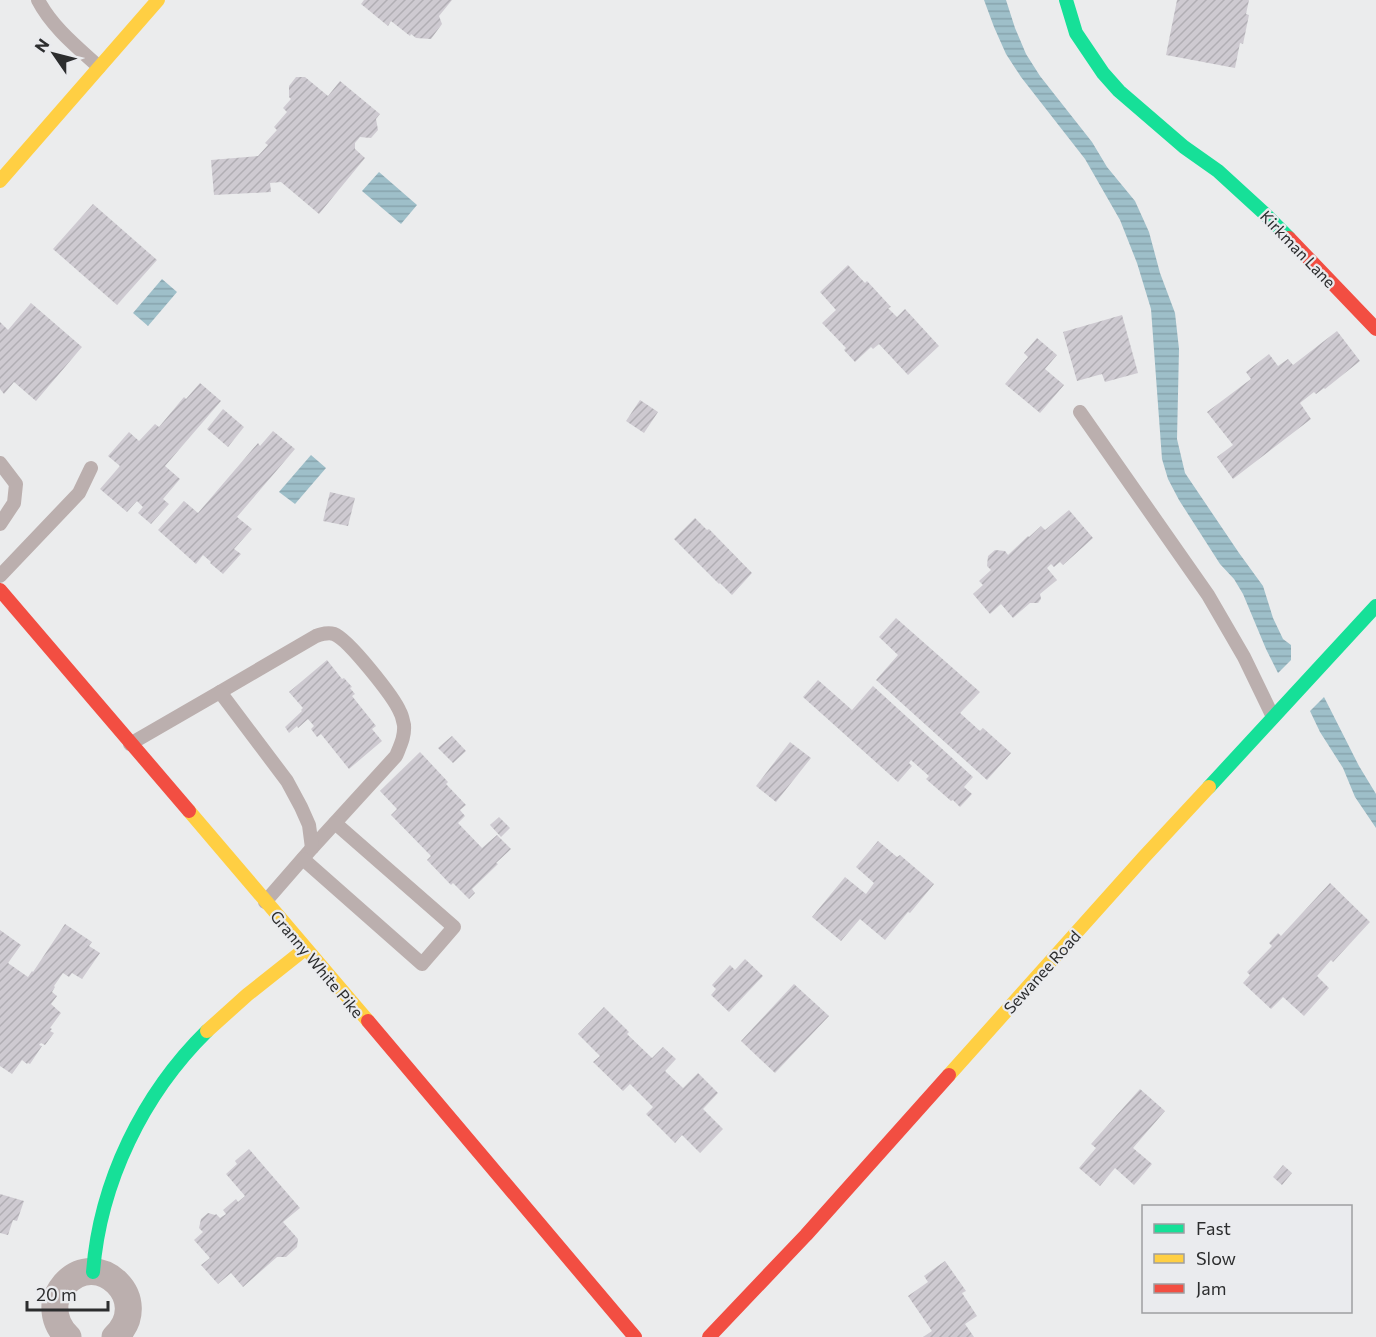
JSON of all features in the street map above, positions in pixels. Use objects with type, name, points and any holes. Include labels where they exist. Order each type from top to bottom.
[{"type":"street","points":[[0,181],[159,0]]},
{"type":"street","name":"Kirkman Lane","points":[[1066,0],[1076,33],[1103,73],[1119,91],[1184,147],[1218,171],[1265,214],[1376,329]]},
{"type":"street","name":"Granny White Pike","points":[[0,590],[635,1337]]},
{"type":"street","name":"Sewanee Road","points":[[709,1337],[806,1235],[1144,857],[1376,606]]},
{"type":"street","points":[[93,1272],[97,1237],[105,1205],[123,1157],[150,1104],[170,1073],[192,1046],[248,994],[305,949]]},
{"type":"street","points":[[68,1337],[60,1328],[57,1320],[55,1311],[57,1297],[69,1280],[83,1273],[93,1272],[112,1278],[126,1294],[128,1316],[115,1337]]},
{"type":"lane","points":[[38,0],[64,35],[99,67]]},
{"type":"lane","points":[[1080,412],[1208,595],[1244,657],[1273,717]]},
{"type":"lane","points":[[0,463],[16,484],[14,503],[0,524]]},
{"type":"lane","points":[[0,576],[79,493],[91,468]]},
{"type":"lane","points":[[130,744],[316,636],[324,633],[336,635],[352,649],[391,697],[400,712],[404,724],[404,738],[396,756],[265,902]]},
{"type":"lane","points":[[220,692],[287,781],[301,807],[309,825],[307,854]]},
{"type":"lane","points":[[307,854],[422,964],[454,927],[335,823]]},
{"type":"water","points":[[984,0],[1006,0],[1026,54],[1040,76],[1092,142],[1107,167],[1135,201],[1149,232],[1160,273],[1175,313],[1179,349],[1177,439],[1185,473],[1263,586],[1273,618],[1283,639],[1291,645],[1291,660],[1278,673],[1243,594],[1234,579],[1220,564],[1168,479],[1162,459],[1151,309],[1137,263],[1120,220],[1085,159],[1021,77],[1006,54]]},
{"type":"water","points":[[379,172],[417,205],[401,224],[362,191]]},
{"type":"water","points":[[162,279],[177,292],[148,326],[133,313]]},
{"type":"water","points":[[311,455],[326,468],[295,504],[279,492]]},
{"type":"water","points":[[1324,697],[1376,794],[1376,828],[1355,797],[1343,768],[1320,732],[1310,711]]},
{"type":"building","points":[[364,0],[452,0],[439,16],[442,24],[431,39],[416,38],[411,34],[410,36],[391,21],[388,26],[361,4]]},
{"type":"building","points":[[1177,0],[1249,0],[1246,14],[1249,15],[1235,68],[1166,55]]},
{"type":"building","points":[[296,77],[305,77],[328,96],[340,81],[380,114],[376,119],[378,130],[371,138],[360,137],[355,143],[355,149],[365,158],[319,214],[281,182],[270,183],[271,192],[214,195],[211,160],[258,156],[268,145],[265,143],[277,130],[274,127],[287,112],[283,108],[291,99],[289,86]]},
{"type":"building","points":[[93,204],[157,260],[117,305],[53,249]]},
{"type":"building","points":[[848,265],[865,283],[867,281],[897,317],[905,309],[939,346],[908,375],[879,344],[873,349],[871,347],[855,362],[844,350],[846,348],[822,323],[836,310],[820,292]]},
{"type":"building","points":[[31,303],[82,347],[36,401],[14,382],[4,394],[0,389],[0,322],[8,330]]},
{"type":"building","points":[[1122,315],[1138,373],[1105,382],[1102,374],[1077,381],[1063,332]]},
{"type":"building","points":[[1337,331],[1360,361],[1325,389],[1316,394],[1314,392],[1300,403],[1311,419],[1233,479],[1217,457],[1233,445],[1207,412],[1251,379],[1246,372],[1269,354],[1278,366],[1288,359],[1293,365]]},
{"type":"building","points":[[1037,338],[1057,355],[1045,369],[1064,385],[1040,413],[1005,384],[1028,357],[1024,353]]},
{"type":"building","points":[[200,383],[221,401],[165,466],[180,479],[163,499],[169,504],[151,524],[138,513],[143,507],[137,501],[127,512],[100,489],[120,466],[108,456],[129,432],[139,441],[155,424],[159,427],[184,397],[186,399]]},
{"type":"building","points":[[640,400],[658,412],[644,433],[626,421]]},
{"type":"building","points":[[223,409],[244,427],[228,447],[207,429]]},
{"type":"building","points":[[273,431],[295,449],[237,517],[252,529],[234,549],[241,554],[223,574],[203,555],[196,564],[158,530],[184,501],[198,513],[258,443],[260,446]]},
{"type":"building","points":[[330,492],[355,498],[348,526],[323,521]]},
{"type":"building","points":[[1069,510],[1093,538],[1063,565],[1060,562],[1054,567],[1051,564],[1047,568],[1057,580],[1040,594],[1041,599],[1038,603],[1030,603],[1013,618],[1001,604],[990,614],[973,594],[983,585],[979,581],[991,570],[987,566],[988,556],[995,550],[1005,551],[1008,555],[1041,526],[1045,530]]},
{"type":"building","points":[[695,518],[707,530],[709,529],[752,573],[732,595],[674,539]]},
{"type":"building","points":[[896,618],[980,692],[960,713],[980,731],[983,728],[1011,753],[987,780],[876,680],[898,655],[879,637]]},
{"type":"building","points":[[327,660],[342,679],[344,678],[352,687],[350,688],[355,694],[352,696],[376,726],[372,729],[382,741],[349,769],[321,734],[317,737],[311,729],[314,726],[308,719],[289,733],[285,727],[303,708],[289,692]]},
{"type":"building","points":[[818,680],[852,710],[873,686],[973,777],[964,787],[972,794],[960,807],[926,779],[929,776],[911,760],[909,763],[912,766],[898,782],[803,697]]},
{"type":"building","points":[[452,736],[466,751],[453,763],[438,748]]},
{"type":"building","points":[[790,742],[811,758],[776,802],[756,786]]},
{"type":"building","points":[[420,752],[466,805],[460,810],[465,816],[458,823],[482,848],[497,835],[511,849],[472,889],[475,893],[469,899],[453,883],[451,885],[427,860],[431,856],[391,815],[397,809],[380,791]]},
{"type":"building","points":[[499,817],[510,828],[501,837],[490,825]]},
{"type":"building","points":[[878,841],[897,857],[900,855],[934,884],[885,940],[860,919],[841,941],[812,917],[845,877],[866,894],[874,883],[856,867]]},
{"type":"building","points":[[1330,883],[1370,922],[1317,976],[1329,988],[1304,1016],[1283,997],[1271,1009],[1243,983],[1250,975],[1247,972],[1272,946],[1269,943],[1278,933],[1281,936]]},
{"type":"building","points":[[65,924],[92,942],[89,946],[100,953],[82,979],[72,973],[69,977],[63,973],[52,992],[57,996],[51,1004],[61,1013],[50,1028],[52,1029],[50,1031],[54,1033],[45,1045],[41,1043],[39,1045],[42,1046],[30,1064],[22,1060],[12,1074],[0,1066],[0,930],[21,945],[8,963],[28,977]]},
{"type":"building","points":[[745,959],[763,976],[729,1012],[711,995],[716,989],[712,985],[730,965],[735,970]]},
{"type":"building","points":[[794,984],[829,1016],[775,1073],[741,1041]]},
{"type":"building","points":[[604,1007],[652,1058],[663,1047],[676,1059],[665,1071],[683,1088],[698,1073],[718,1093],[703,1109],[723,1129],[700,1153],[682,1135],[675,1143],[646,1114],[653,1107],[630,1084],[623,1091],[593,1062],[600,1056],[578,1034]]},
{"type":"building","points":[[1140,1089],[1165,1111],[1133,1148],[1152,1164],[1134,1185],[1115,1168],[1100,1186],[1079,1168],[1096,1148],[1091,1144]]},
{"type":"building","points":[[249,1149],[300,1208],[283,1222],[298,1239],[297,1247],[286,1257],[277,1257],[243,1287],[231,1273],[218,1284],[201,1265],[210,1258],[194,1240],[203,1232],[199,1228],[201,1219],[208,1213],[216,1214],[220,1218],[226,1214],[223,1210],[236,1199],[238,1202],[245,1196],[226,1174],[237,1164],[235,1161]]},
{"type":"building","points":[[1283,1165],[1292,1173],[1282,1185],[1273,1177]]},
{"type":"building","points":[[0,1194],[24,1201],[17,1221],[13,1220],[8,1235],[0,1233]]},
{"type":"building","points":[[945,1261],[966,1291],[962,1293],[977,1316],[965,1324],[974,1337],[923,1337],[932,1331],[908,1296],[928,1282],[924,1276]]},
{"type":"traffic: fast","points":[[1066,0],[1076,33],[1103,73],[1119,91],[1184,147],[1218,171],[1289,238]]},
{"type":"traffic: fast","points":[[1209,787],[1376,606]]},
{"type":"traffic: fast","points":[[93,1272],[97,1238],[105,1205],[115,1173],[129,1141],[163,1083],[207,1031]]},
{"type":"traffic: slow","points":[[0,181],[158,0]]},
{"type":"traffic: slow","points":[[949,1075],[1209,787]]},
{"type":"traffic: slow","points":[[189,811],[368,1021]]},
{"type":"traffic: slow","points":[[207,1031],[247,995],[305,949]]},
{"type":"traffic: jam","points":[[1289,238],[1376,329]]},
{"type":"traffic: jam","points":[[0,590],[189,811]]},
{"type":"traffic: jam","points":[[368,1021],[635,1337]]},
{"type":"traffic: jam","points":[[709,1337],[806,1235],[949,1075]]}]
